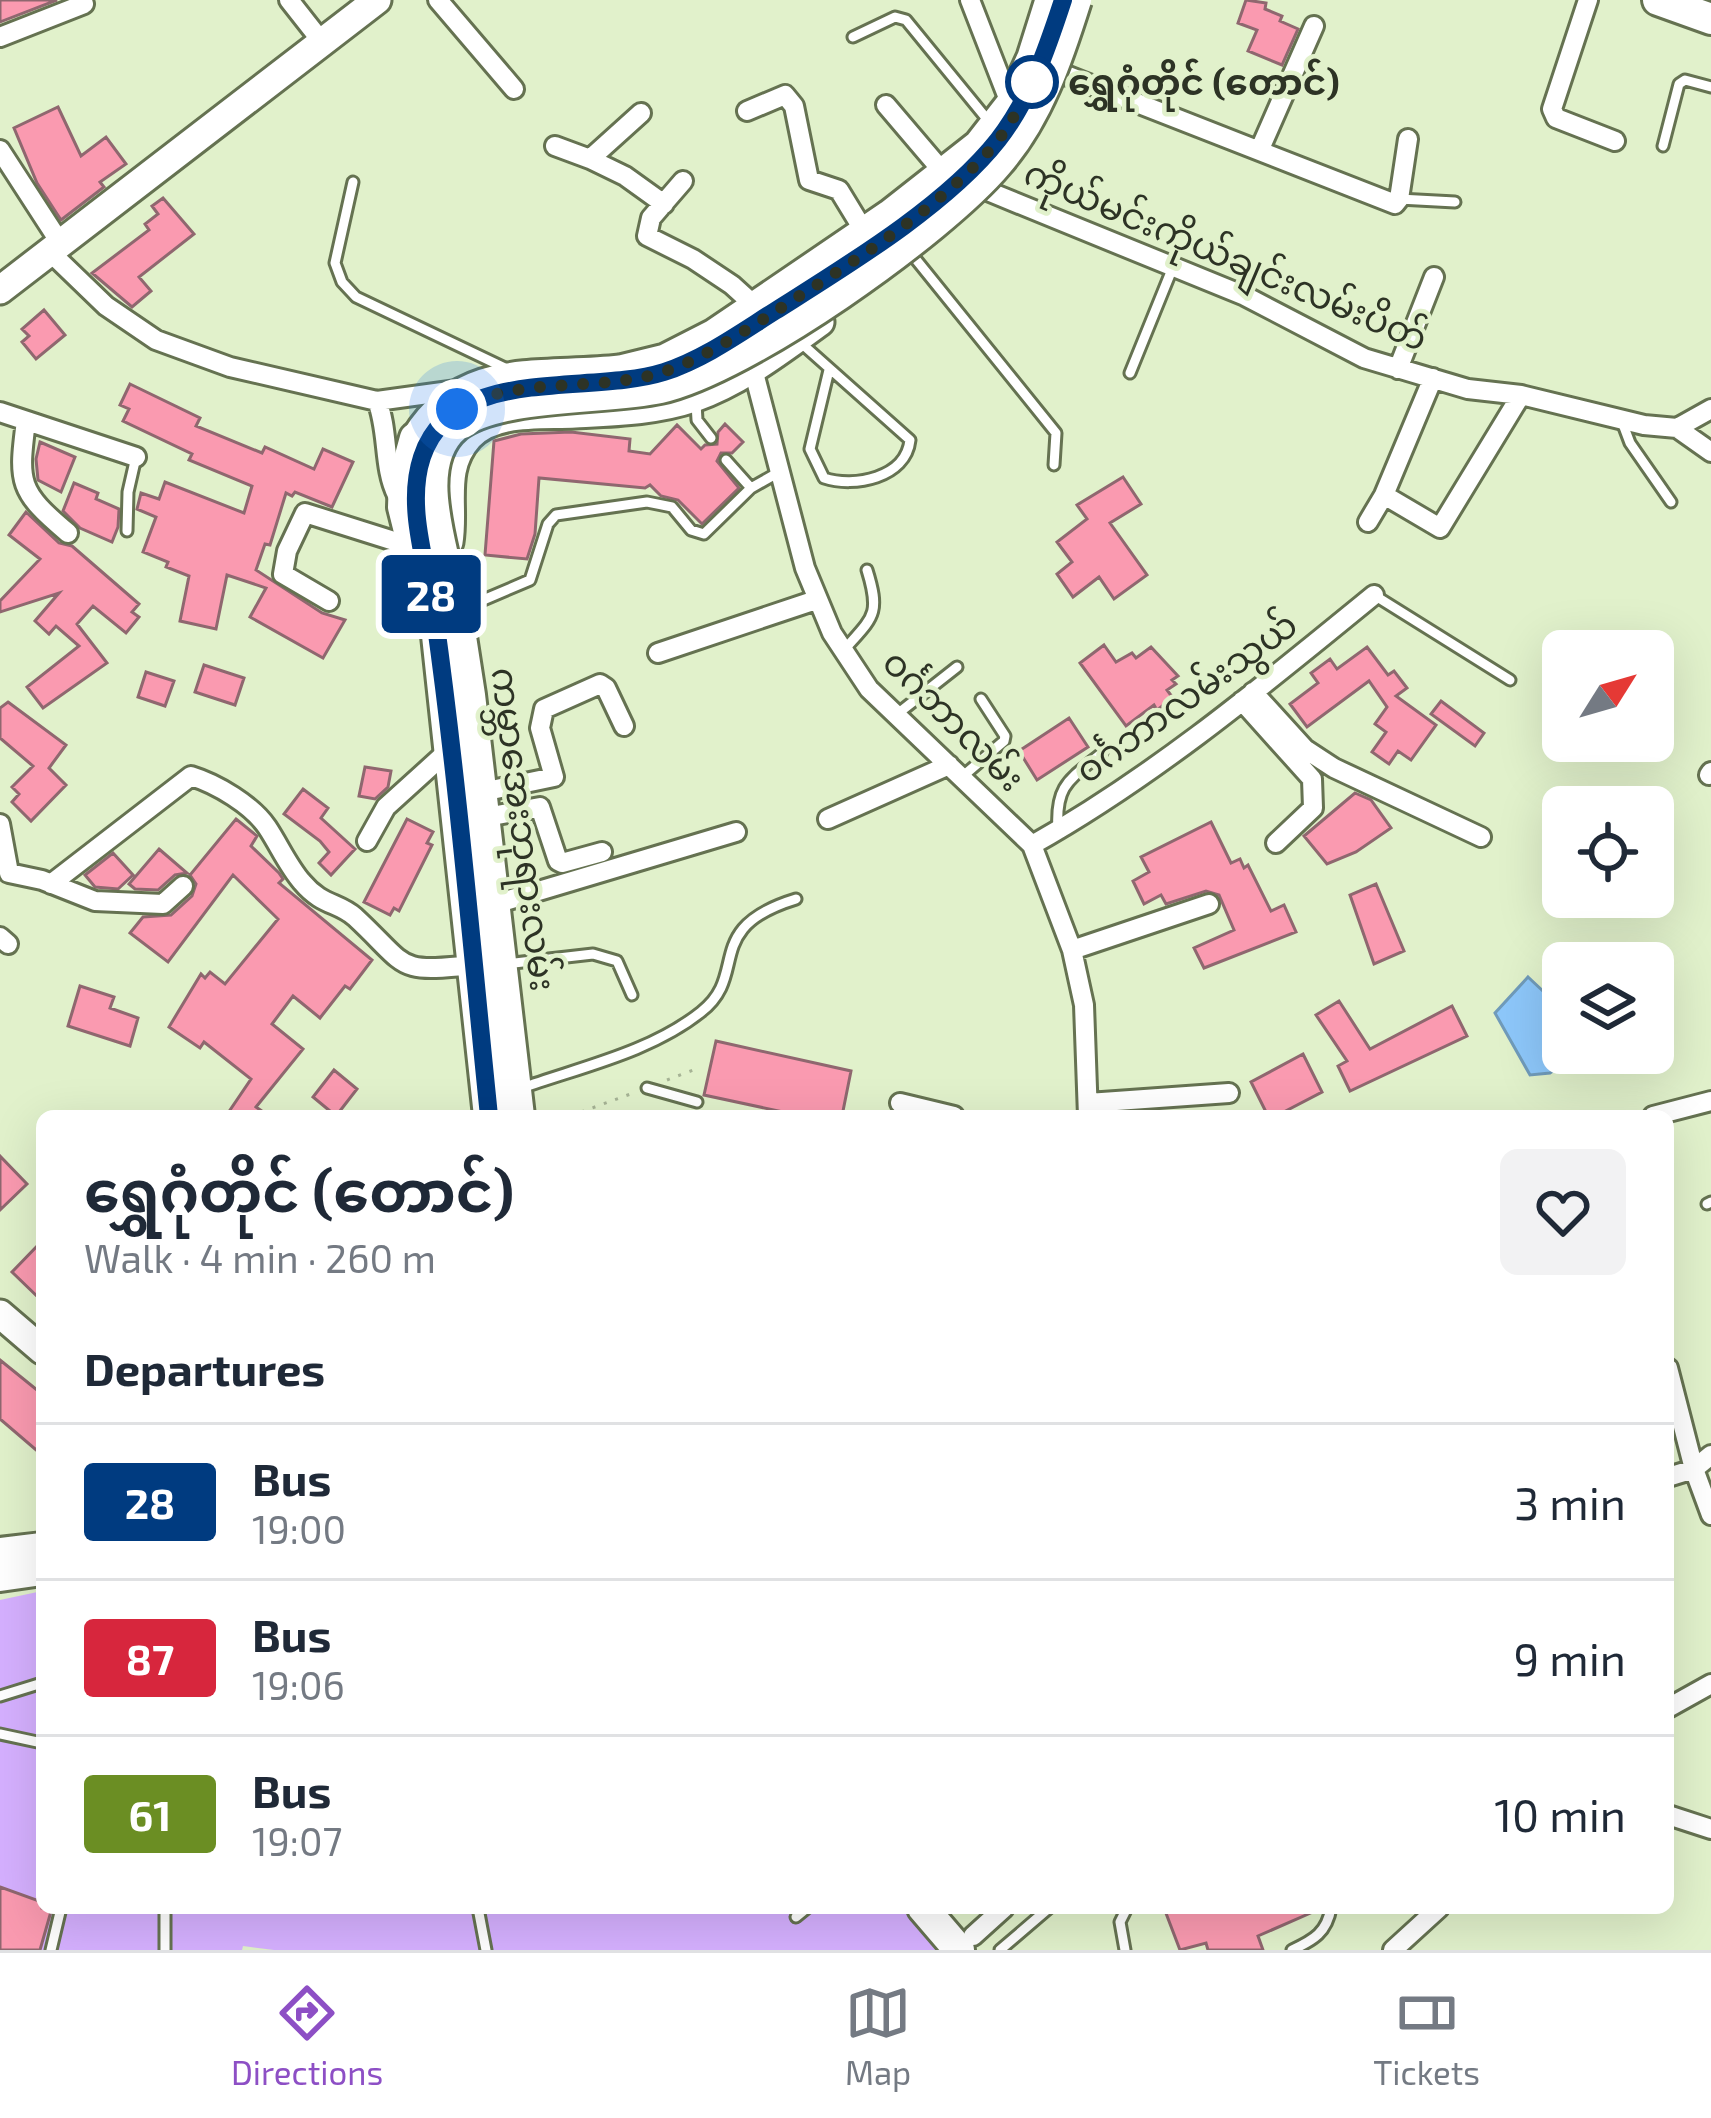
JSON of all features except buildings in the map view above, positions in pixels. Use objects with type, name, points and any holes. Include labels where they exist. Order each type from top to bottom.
[{"type":"main road","points":[[0,290],[377,0]]},
{"type":"main road","points":[[415,438],[429,416],[464,389],[499,377],[644,365],[689,348],[864,231],[943,172],[993,127],[1031,57],[1049,0]]},
{"type":"main road","name":"ကမ္ဘာအေးဘုရားလမ်း","points":[[518,1103],[488,964],[495,904],[474,810],[450,749],[416,491],[428,441],[457,409],[509,391],[628,380],[665,371],[722,344],[839,271],[937,197],[1002,135],[1047,51],[1063,0]]},
{"type":"main road","name":"ကမ္ဘာအေးဘုရားလမ်း","points":[[428,558],[440,450],[458,425],[494,408],[602,398],[687,381],[757,346],[844,289],[943,214],[998,164],[1042,92],[1076,0]]},
{"type":"main road","points":[[428,558],[451,533],[448,489],[452,471],[470,437],[489,423],[649,408],[695,398],[754,369],[914,257],[990,192],[1020,155],[1048,111],[1091,0]]},
{"type":"main road","points":[[1658,0],[1711,19]]},
{"type":"main road","points":[[1031,57],[1063,74]]},
{"type":"main road","name":"ကမ္ဘာအေးဘုရားလမ်း","points":[[415,438],[404,478],[403,507],[457,611],[488,964],[489,1110]]},
{"type":"main road","points":[[0,1314],[36,1345]]},
{"type":"main road","points":[[0,1553],[36,1549]]},
{"type":"main road","points":[[0,1576],[36,1571]]},
{"type":"main road","points":[[931,1914],[979,1946]]},
{"type":"main road","points":[[955,1914],[979,1946]]},
{"type":"street","points":[[290,0],[322,42]]},
{"type":"street","points":[[438,0],[514,89]]},
{"type":"street","points":[[970,0],[1010,103]]},
{"type":"street","points":[[1588,0],[1552,109],[1556,118],[1615,141]]},
{"type":"street","points":[[0,37],[84,4]]},
{"type":"street","points":[[1260,149],[1314,26]]},
{"type":"street","points":[[1063,74],[1395,204],[1408,139]]},
{"type":"street","points":[[747,111],[785,94],[794,106],[808,181],[839,190],[864,231]]},
{"type":"street","points":[[886,105],[943,172]]},
{"type":"street","points":[[590,159],[641,113]]},
{"type":"street","points":[[555,146],[626,176],[664,204]]},
{"type":"street","points":[[0,150],[54,246],[106,306],[156,340],[230,367],[377,401],[464,389]]},
{"type":"street","points":[[683,181],[651,218],[647,236],[693,259],[754,305]]},
{"type":"street","name":"ကိုယ်မင်းကိုယ်ချင်းလမ်းပိတ်","points":[[990,192],[1245,296],[1364,358],[1468,388],[1677,428],[1711,452]]},
{"type":"street","points":[[1398,369],[1434,278]]},
{"type":"street","name":"ဝင်္ဂဘာလမ်း","points":[[754,369],[815,600],[844,650],[869,689],[1032,845],[1072,950],[1084,1005],[1088,1110]]},
{"type":"street","points":[[1368,522],[1433,378]]},
{"type":"street","points":[[1384,495],[1441,528],[1521,395]]},
{"type":"street","points":[[377,401],[387,425],[391,484],[403,507]]},
{"type":"street","points":[[1677,428],[1711,409]]},
{"type":"street","points":[[0,412],[136,457]]},
{"type":"street","points":[[26,421],[20,472],[28,492],[68,533]]},
{"type":"street","points":[[329,601],[283,574],[287,551],[305,513],[428,558]]},
{"type":"street","name":"ဝင်္ဂဘာလမ်းသွယ်","points":[[1032,845],[1248,696],[1374,595]]},
{"type":"street","points":[[658,653],[815,600]]},
{"type":"street","points":[[474,810],[554,777],[540,728],[544,709],[600,684],[624,726]]},
{"type":"street","points":[[1248,696],[1334,768],[1481,837]]},
{"type":"street","points":[[1248,696],[1312,778],[1313,808],[1276,843]]},
{"type":"street","points":[[367,841],[386,807],[450,749]]},
{"type":"street","points":[[828,819],[956,771]]},
{"type":"street","points":[[51,884],[191,776],[235,799],[264,822],[299,880],[323,903],[349,912],[403,966],[488,964]]},
{"type":"street","points":[[474,810],[540,807],[558,861],[602,852]]},
{"type":"street","points":[[0,824],[9,873],[95,901],[160,904],[183,886]]},
{"type":"street","points":[[495,904],[736,832]]},
{"type":"street","points":[[1072,950],[1209,904]]},
{"type":"street","points":[[1088,1110],[1229,1093]]},
{"type":"street","points":[[1674,1111],[1711,1101]]},
{"type":"street","points":[[900,1103],[929,1110]]},
{"type":"street","points":[[1674,1391],[1711,1515]]},
{"type":"street","points":[[1674,1475],[1694,1469],[1711,1455]]},
{"type":"street","points":[[1674,1705],[1711,1684]]},
{"type":"street","points":[[1674,1817],[1711,1829]]},
{"type":"street","points":[[979,1946],[1000,1914]]},
{"type":"street","points":[[1393,1950],[1424,1914]]},
{"type":"lane","points":[[853,37],[896,17],[906,20],[1020,155]]},
{"type":"lane","points":[[1663,146],[1679,85],[1684,80],[1711,87]]},
{"type":"lane","points":[[353,182],[335,263],[342,282],[356,297],[520,376]]},
{"type":"lane","points":[[1399,199],[1455,202]]},
{"type":"lane","points":[[914,257],[1056,433],[1054,465]]},
{"type":"lane","points":[[1130,373],[1174,266]]},
{"type":"lane","points":[[797,339],[910,440],[907,453],[881,475],[861,484],[824,478],[810,449],[829,370]]},
{"type":"lane","points":[[695,398],[698,420],[711,438]]},
{"type":"lane","points":[[1621,419],[1630,443],[1671,502]]},
{"type":"lane","points":[[127,531],[128,492],[136,457]]},
{"type":"lane","points":[[726,460],[751,488]]},
{"type":"lane","points":[[457,611],[530,580],[548,524],[556,514],[647,502],[672,507],[691,530],[704,534],[751,488],[781,471]]},
{"type":"lane","points":[[844,650],[870,620],[876,599],[867,570]]},
{"type":"lane","points":[[1374,595],[1510,680]]},
{"type":"lane","points":[[896,715],[957,667]]},
{"type":"lane","points":[[956,771],[1004,741],[981,700]]},
{"type":"lane","points":[[1058,830],[1056,805],[1062,786],[1102,753]]},
{"type":"lane","points":[[518,1103],[666,1036],[704,1011],[717,996],[731,948],[746,922],[765,909],[796,899]]},
{"type":"lane","points":[[488,964],[593,954],[617,961],[632,995]]},
{"type":"lane","points":[[647,1088],[697,1102]]},
{"type":"lane","points":[[0,1696],[36,1684]]},
{"type":"lane","points":[[0,1734],[36,1742]]},
{"type":"lane","points":[[51,1950],[60,1914]]},
{"type":"lane","points":[[165,1914],[165,1950]]},
{"type":"lane","points":[[479,1914],[486,1950]]},
{"type":"lane","points":[[796,1917],[800,1914]]},
{"type":"lane","points":[[979,1946],[1038,1914]]},
{"type":"lane","points":[[1124,1914],[1120,1922],[1125,1950]]},
{"type":"lane","points":[[1292,1950],[1313,1941],[1328,1924],[1330,1914]]},
{"type":"path","points":[[586,1110],[696,1069]]},
{"type":"shaded area","points":[[36,1592],[36,1914],[916,1914],[948,1950],[274,1950],[243,1946],[242,1950],[0,1950],[0,1600]]},
{"type":"water","points":[[1528,977],[1542,990],[1542,1074],[1530,1075],[1495,1013]]},
{"type":"bus line","name":"28","points":[[488,1110],[435,617],[418,518],[419,464],[428,441],[457,409],[490,395],[628,380],[665,371],[722,344],[839,271],[988,152],[1030,86],[1063,0]]},
{"type":"place","name":"ရွှေဂုံတိုင် (တောင်)","points":[[1032,82]]},
{"type":"route","points":[[457,409],[509,391],[628,380],[665,371],[722,344],[839,271],[937,197],[988,152],[1032,82]]}]
